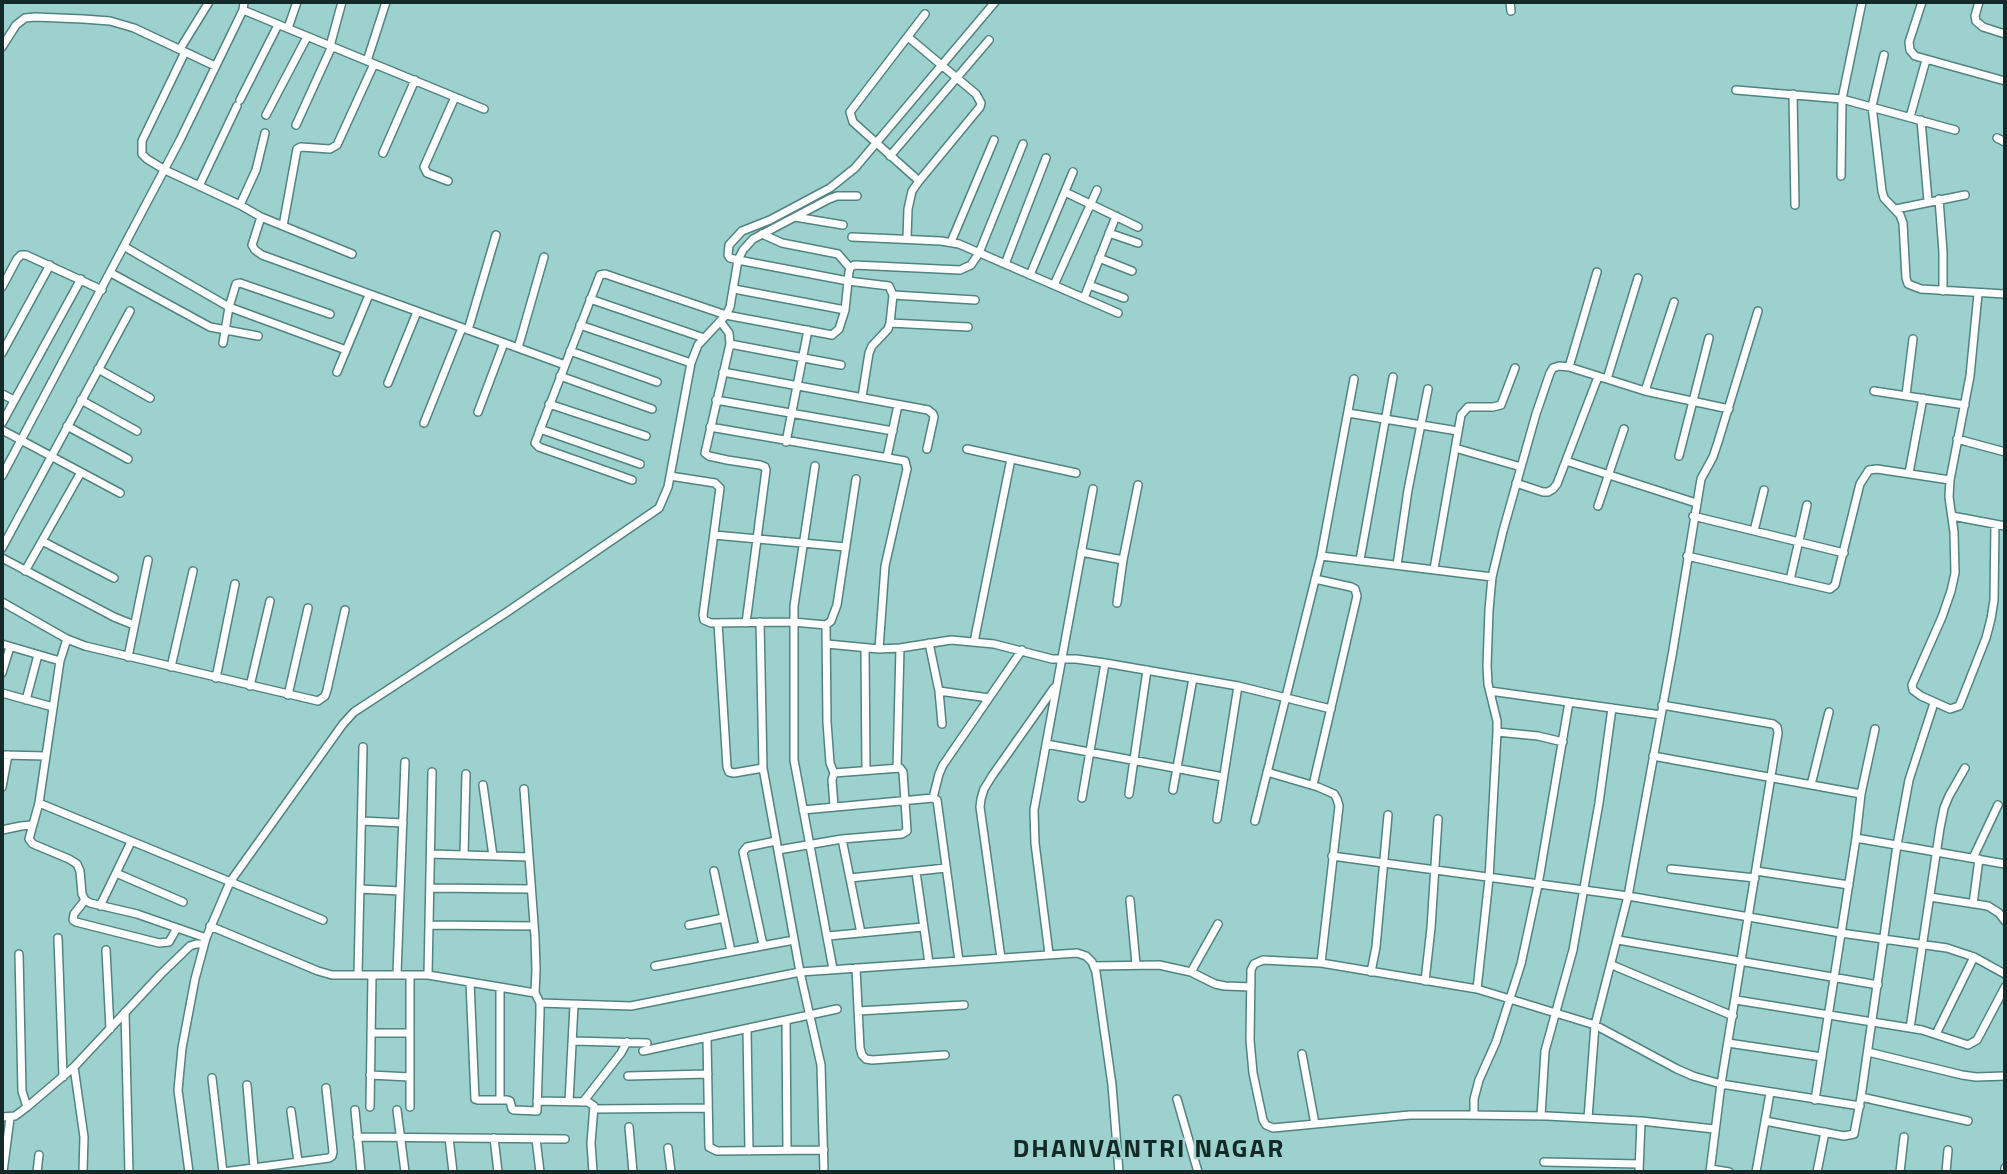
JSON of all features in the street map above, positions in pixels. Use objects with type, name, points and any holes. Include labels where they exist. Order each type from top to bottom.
[{"type":"street","points":[[209,2],[183,50],[142,141],[142,154],[165,170],[261,217],[352,254]]},
{"type":"street","points":[[288,28],[297,2]]},
{"type":"street","points":[[296,125],[331,46],[342,2]]},
{"type":"street","points":[[283,226],[297,149],[330,149],[337,145],[371,62],[386,2]]},
{"type":"street","points":[[862,397],[869,353],[890,323],[893,295],[889,286],[738,260],[730,258],[728,251],[734,238],[742,231],[770,220],[830,188],[855,168],[995,2]]},
{"type":"street","points":[[1510,2],[1511,11]]},
{"type":"street","points":[[1841,176],[1842,99],[1862,2]]},
{"type":"street","points":[[1922,2],[1909,42],[1910,50],[1915,56],[2005,81]]},
{"type":"street","points":[[1979,2],[1976,21],[1983,27],[2005,34]]},
{"type":"street","points":[[2,475],[165,170],[244,6],[307,37],[484,109]]},
{"type":"street","points":[[919,181],[853,122],[850,112],[925,14]]},
{"type":"street","points":[[2,47],[16,25],[25,18],[83,19],[123,24],[215,66]]},
{"type":"street","points":[[199,186],[278,24]]},
{"type":"street","points":[[267,115],[307,37]]},
{"type":"street","points":[[906,239],[909,199],[919,181],[982,103],[980,98],[908,37]]},
{"type":"street","points":[[890,156],[989,40]]},
{"type":"street","points":[[1884,55],[1872,106],[1882,191],[1884,198],[1896,209],[1903,223],[1908,284],[1921,289],[2005,294]]},
{"type":"street","points":[[1910,117],[1926,60]]},
{"type":"street","points":[[383,153],[415,80]]},
{"type":"street","points":[[1736,90],[1842,99],[1955,130]]},
{"type":"street","points":[[1794,94],[1795,205]]},
{"type":"street","points":[[448,181],[427,173],[424,167],[455,97]]},
{"type":"street","points":[[1921,120],[1928,201]]},
{"type":"street","points":[[240,205],[256,170],[265,133]]},
{"type":"street","points":[[951,242],[994,140]]},
{"type":"street","points":[[850,268],[855,265],[960,270],[971,265],[979,253],[1023,144]]},
{"type":"street","points":[[1004,264],[1046,158]]},
{"type":"street","points":[[1030,275],[1073,172]]},
{"type":"street","points":[[1054,285],[1097,190]]},
{"type":"street","points":[[1065,192],[1138,227]]},
{"type":"street","points":[[1896,209],[1965,195]]},
{"type":"street","points":[[189,1172],[178,1090],[181,1048],[205,941],[230,882],[354,712],[659,508],[670,476],[694,352],[730,307],[738,260],[743,250],[753,239],[829,199],[837,196],[858,196]]},
{"type":"street","points":[[1939,199],[1943,291]]},
{"type":"street","points":[[1084,298],[1116,216]]},
{"type":"street","points":[[261,217],[252,245],[254,250],[262,255],[565,365]]},
{"type":"street","points":[[794,217],[843,225]]},
{"type":"street","points":[[1109,233],[1138,243]]},
{"type":"street","points":[[632,480],[536,445],[535,440],[598,277],[603,274],[723,318],[832,335],[836,333],[845,310],[850,268],[838,254],[782,243],[762,234]]},
{"type":"street","points":[[424,423],[465,329],[496,235]]},
{"type":"street","points":[[852,237],[951,242],[1118,313]]},
{"type":"street","points":[[125,247],[229,307],[346,350]]},
{"type":"street","points":[[2,287],[21,255],[32,256],[102,290]]},
{"type":"street","points":[[518,348],[544,257]]},
{"type":"street","points":[[1099,258],[1132,271]]},
{"type":"street","points":[[2,353],[50,265]]},
{"type":"street","points":[[111,272],[210,327],[258,336]]},
{"type":"street","points":[[1569,368],[1597,272]]},
{"type":"street","points":[[1516,483],[1548,492],[1557,484],[1603,378],[1638,278]]},
{"type":"street","points":[[2,423],[81,279]]},
{"type":"street","points":[[223,343],[236,284],[240,283],[330,314]]},
{"type":"street","points":[[1089,285],[1124,298]]},
{"type":"street","points":[[734,289],[845,310]]},
{"type":"street","points":[[1978,294],[1965,405],[1948,497],[1952,516],[1955,573],[1942,617],[1912,685],[1913,690],[1950,709],[1959,706],[1986,638],[1994,600],[1995,524]]},
{"type":"street","points":[[337,372],[369,295]]},
{"type":"street","points":[[893,295],[975,300]]},
{"type":"street","points":[[590,299],[704,338]]},
{"type":"street","points":[[1645,391],[1674,302]]},
{"type":"street","points":[[2,548],[130,311]]},
{"type":"street","points":[[1588,1118],[1595,1025],[1628,896],[1693,516],[1701,479],[1713,457],[1758,311]]},
{"type":"street","points":[[388,383],[417,312]]},
{"type":"street","points":[[723,318],[730,344],[705,453],[765,467],[766,475],[746,623]]},
{"type":"street","points":[[890,323],[968,327]]},
{"type":"street","points":[[580,325],[691,362]]},
{"type":"street","points":[[786,442],[808,330]]},
{"type":"street","points":[[1679,456],[1709,338]]},
{"type":"street","points":[[1906,395],[1913,339]]},
{"type":"street","points":[[478,412],[504,343]]},
{"type":"street","points":[[730,344],[841,365]]},
{"type":"street","points":[[570,351],[657,382]]},
{"type":"street","points":[[1477,989],[1489,879],[1497,732],[1487,666],[1492,577],[1516,483],[1550,373],[1553,368],[1559,366],[1569,368],[1645,391],[1729,409]]},
{"type":"street","points":[[1434,569],[1461,415],[1468,407],[1501,405],[1515,368]]},
{"type":"street","points":[[98,369],[150,398]]},
{"type":"street","points":[[723,372],[928,410],[934,417],[927,449]]},
{"type":"street","points":[[560,376],[652,409]]},
{"type":"street","points":[[1360,561],[1393,377]]},
{"type":"street","points":[[1255,821],[1321,556],[1354,379]]},
{"type":"street","points":[[1397,565],[1408,490],[1428,389]]},
{"type":"street","points":[[1874,391],[1965,405]]},
{"type":"street","points":[[2,394],[14,400]]},
{"type":"street","points":[[1909,473],[1923,398]]},
{"type":"street","points":[[81,400],[137,430]]},
{"type":"street","points":[[716,400],[893,431]]},
{"type":"street","points":[[549,404],[646,436]]},
{"type":"street","points":[[887,457],[898,405]]},
{"type":"street","points":[[1348,413],[1458,431]]},
{"type":"street","points":[[67,426],[128,459]]},
{"type":"street","points":[[710,427],[905,461],[907,469],[885,566],[879,649]]},
{"type":"street","points":[[540,429],[640,464]]},
{"type":"street","points":[[1598,506],[1624,429]]},
{"type":"street","points":[[2,430],[120,493]]},
{"type":"street","points":[[1957,439],[2005,452]]},
{"type":"street","points":[[1455,448],[1521,467]]},
{"type":"street","points":[[967,449],[1076,473]]},
{"type":"street","points":[[974,642],[1011,459]]},
{"type":"street","points":[[1566,461],[1696,503]]},
{"type":"street","points":[[816,466],[793,622],[794,760],[833,969]]},
{"type":"street","points":[[1687,556],[1825,589],[1833,588],[1863,478],[1869,470],[1950,480]]},
{"type":"street","points":[[25,571],[80,474]]},
{"type":"street","points":[[670,476],[718,485],[720,492],[703,615],[707,622],[793,622],[826,625],[831,621],[837,605],[856,479]]},
{"type":"street","points":[[1116,603],[1138,485]]},
{"type":"street","points":[[1049,954],[1033,825],[1034,810],[1093,489]]},
{"type":"street","points":[[1754,531],[1764,490]]},
{"type":"street","points":[[1790,580],[1807,505]]},
{"type":"street","points":[[1693,516],[1844,553]]},
{"type":"street","points":[[1952,516],[2005,526]]},
{"type":"street","points":[[714,535],[846,547]]},
{"type":"street","points":[[43,541],[114,578]]},
{"type":"street","points":[[1081,552],[1123,560]]},
{"type":"street","points":[[1321,556],[1492,577]]},
{"type":"street","points":[[2,558],[134,625]]},
{"type":"street","points":[[128,657],[148,560]]},
{"type":"street","points":[[171,667],[193,571]]},
{"type":"street","points":[[1315,579],[1351,587],[1357,592],[1315,786]]},
{"type":"street","points":[[216,678],[235,584]]},
{"type":"street","points":[[250,686],[270,601]]},
{"type":"street","points":[[2,602],[67,639],[85,646],[318,701],[325,696],[345,610]]},
{"type":"street","points":[[288,695],[308,608]]},
{"type":"street","points":[[760,622],[763,768],[800,972],[821,1065],[824,1172]]},
{"type":"street","points":[[718,623],[727,767],[729,772],[734,774],[763,768]]},
{"type":"street","points":[[826,625],[828,736],[830,764],[834,773],[834,806]]},
{"type":"street","points":[[67,639],[60,661],[39,803],[29,839],[33,844],[77,864],[85,900],[137,914],[205,941]]},
{"type":"street","points":[[827,644],[879,649],[951,640],[974,642],[1044,657],[1105,663],[1238,686],[1331,709]]},
{"type":"street","points":[[929,643],[939,691],[942,724]]},
{"type":"street","points":[[2,673],[6,646],[60,661]]},
{"type":"street","points":[[897,768],[900,648]]},
{"type":"street","points":[[865,649],[866,770]]},
{"type":"street","points":[[933,798],[943,765],[989,698],[1026,651]]},
{"type":"street","points":[[26,701],[38,655]]},
{"type":"street","points":[[1082,798],[1105,663]]},
{"type":"street","points":[[1129,794],[1147,670]]},
{"type":"street","points":[[1173,790],[1193,678]]},
{"type":"street","points":[[1000,958],[981,799],[992,776],[1056,685]]},
{"type":"street","points":[[1217,819],[1238,686]]},
{"type":"street","points":[[939,691],[989,698]]},
{"type":"street","points":[[1490,691],[1661,715]]},
{"type":"street","points":[[2,693],[53,706]]},
{"type":"street","points":[[1474,1115],[1474,1100],[1479,1080],[1496,1042],[1521,964],[1538,884],[1569,702]]},
{"type":"street","points":[[1765,1121],[1844,1136],[1854,1134],[1909,780],[1934,703]]},
{"type":"street","points":[[1662,705],[1773,724],[1777,727],[1778,741],[1714,1129],[1711,1171],[1729,1172]]},
{"type":"street","points":[[1541,1116],[1545,1051],[1573,950],[1612,708]]},
{"type":"street","points":[[1811,785],[1829,712]]},
{"type":"street","points":[[1815,1100],[1861,794],[1875,729]]},
{"type":"street","points":[[1497,732],[1538,736],[1563,742]]},
{"type":"street","points":[[1046,744],[1223,777]]},
{"type":"street","points":[[358,975],[363,747]]},
{"type":"street","points":[[2,786],[5,755],[46,756]]},
{"type":"street","points":[[1653,756],[1861,794]]},
{"type":"street","points":[[397,974],[405,762]]},
{"type":"street","points":[[778,850],[842,839],[906,833],[908,827],[903,772],[900,768],[834,773]]},
{"type":"street","points":[[1910,1028],[1944,808],[1965,768]]},
{"type":"street","points":[[428,975],[432,772]]},
{"type":"street","points":[[1267,772],[1327,790],[1337,799],[1339,806],[1321,963]]},
{"type":"street","points":[[464,855],[466,774]]},
{"type":"street","points":[[483,785],[494,856]]},
{"type":"street","points":[[470,982],[475,1099],[510,1101],[514,1110],[537,1111],[540,1003],[535,993],[537,970],[524,789]]},
{"type":"street","points":[[803,810],[933,798],[937,800],[959,961]]},
{"type":"street","points":[[39,803],[323,920]]},
{"type":"street","points":[[1973,904],[1976,858],[1998,805]]},
{"type":"street","points":[[1371,972],[1376,947],[1388,815]]},
{"type":"street","points":[[1425,981],[1438,819]]},
{"type":"street","points":[[362,821],[403,823]]},
{"type":"street","points":[[2,830],[32,825]]},
{"type":"street","points":[[1856,838],[2005,863]]},
{"type":"street","points":[[842,839],[861,933]]},
{"type":"street","points":[[763,945],[743,852],[747,847],[776,841]]},
{"type":"street","points":[[100,906],[131,842]]},
{"type":"street","points":[[430,854],[528,857]]},
{"type":"street","points":[[1332,856],[1628,896],[1947,948],[1974,957],[2005,974]]},
{"type":"street","points":[[850,878],[946,868]]},
{"type":"street","points":[[1671,869],[1755,874],[1849,885]]},
{"type":"street","points":[[714,871],[731,951]]},
{"type":"street","points":[[916,872],[929,963]]},
{"type":"street","points":[[116,873],[183,902]]},
{"type":"street","points":[[430,888],[530,889]]},
{"type":"street","points":[[360,889],[400,891]]},
{"type":"street","points":[[1930,897],[1993,908],[2005,921]]},
{"type":"street","points":[[85,900],[74,914],[73,920],[76,922],[164,944],[171,939],[177,928]]},
{"type":"street","points":[[1130,900],[1136,964]]},
{"type":"street","points":[[689,925],[724,918]]},
{"type":"street","points":[[1191,972],[1218,924]]},
{"type":"street","points":[[429,925],[534,926]]},
{"type":"street","points":[[210,926],[332,975],[428,975],[535,993]]},
{"type":"street","points":[[828,936],[923,927]]},
{"type":"street","points":[[58,938],[62,1077]]},
{"type":"street","points":[[655,966],[794,940]]},
{"type":"street","points":[[1618,940],[1878,985]]},
{"type":"street","points":[[3,1172],[6,1118],[19,1114],[74,1067],[190,946],[205,941]]},
{"type":"street","points":[[106,950],[110,1028]]},
{"type":"street","points":[[540,1003],[631,1006],[800,972],[1077,953],[1086,956],[1094,966],[1112,1085],[1119,1172]]},
{"type":"street","points":[[19,954],[22,1091],[27,1107]]},
{"type":"street","points":[[1936,1034],[1974,957]]},
{"type":"street","points":[[1714,1129],[1642,1121],[1474,1115],[1410,1115],[1273,1128],[1266,1125],[1264,1120],[1253,1073],[1250,1040],[1251,970],[1257,961],[1263,960],[1321,963],[1477,989],[1595,1025],[1693,1076],[1721,1084],[1860,1107]]},
{"type":"street","points":[[1094,966],[1159,965],[1191,972],[1215,984],[1251,987]]},
{"type":"street","points":[[1612,965],[1733,1016]]},
{"type":"street","points":[[856,968],[860,1048],[866,1059],[945,1055]]},
{"type":"street","points":[[370,1107],[372,975]]},
{"type":"street","points":[[410,975],[410,1107]]},
{"type":"street","points":[[1735,1000],[1910,1028],[1968,1045],[1976,1040],[2005,987]]},
{"type":"street","points":[[500,988],[500,1100]]},
{"type":"street","points":[[569,1102],[575,1005]]},
{"type":"street","points":[[858,1011],[964,1005]]},
{"type":"street","points":[[643,1051],[837,1009]]},
{"type":"street","points":[[125,1012],[129,1172]]},
{"type":"street","points":[[786,1020],[787,1150]]},
{"type":"street","points":[[747,1029],[749,1151]]},
{"type":"street","points":[[371,1033],[410,1033]]},
{"type":"street","points":[[707,1038],[709,1147],[717,1151],[824,1150]]},
{"type":"street","points":[[573,1041],[647,1043]]},
{"type":"street","points":[[583,1102],[627,1042]]},
{"type":"street","points":[[1728,1043],[1822,1057]]},
{"type":"street","points":[[1868,1052],[1962,1075],[2005,1076]]},
{"type":"street","points":[[1302,1054],[1315,1124]]},
{"type":"street","points":[[74,1067],[84,1137],[83,1172]]},
{"type":"street","points":[[628,1076],[708,1074]]},
{"type":"street","points":[[370,1075],[410,1077]]},
{"type":"street","points":[[212,1078],[223,1172],[329,1158],[333,1152],[326,1088]]},
{"type":"street","points":[[247,1085],[254,1168]]},
{"type":"street","points":[[1756,1172],[1770,1093]]},
{"type":"street","points":[[1861,1097],[1968,1121]]},
{"type":"street","points":[[1177,1099],[1198,1172]]},
{"type":"street","points":[[537,1101],[592,1104],[595,1109],[591,1143],[593,1172]]},
{"type":"street","points":[[595,1109],[708,1108]]},
{"type":"street","points":[[355,1110],[361,1172]]},
{"type":"street","points":[[397,1110],[405,1172]]},
{"type":"street","points":[[292,1111],[298,1162]]},
{"type":"street","points":[[1544,1162],[1639,1168],[1642,1121]]},
{"type":"street","points":[[629,1128],[633,1172]]},
{"type":"street","points":[[1817,1172],[1825,1132]]},
{"type":"street","points":[[357,1137],[565,1139]]},
{"type":"street","points":[[1900,1172],[1904,1137]]},
{"type":"street","points":[[449,1138],[453,1172]]},
{"type":"street","points":[[494,1138],[498,1172]]},
{"type":"street","points":[[536,1139],[540,1172]]},
{"type":"street","points":[[668,1148],[671,1172]]},
{"type":"street","points":[[1946,1172],[1948,1150]]},
{"type":"street","points":[[37,1172],[39,1155]]},
{"type":"district","name":"DHANVANTRI NAGAR","points":[[1149,1151]]}]
